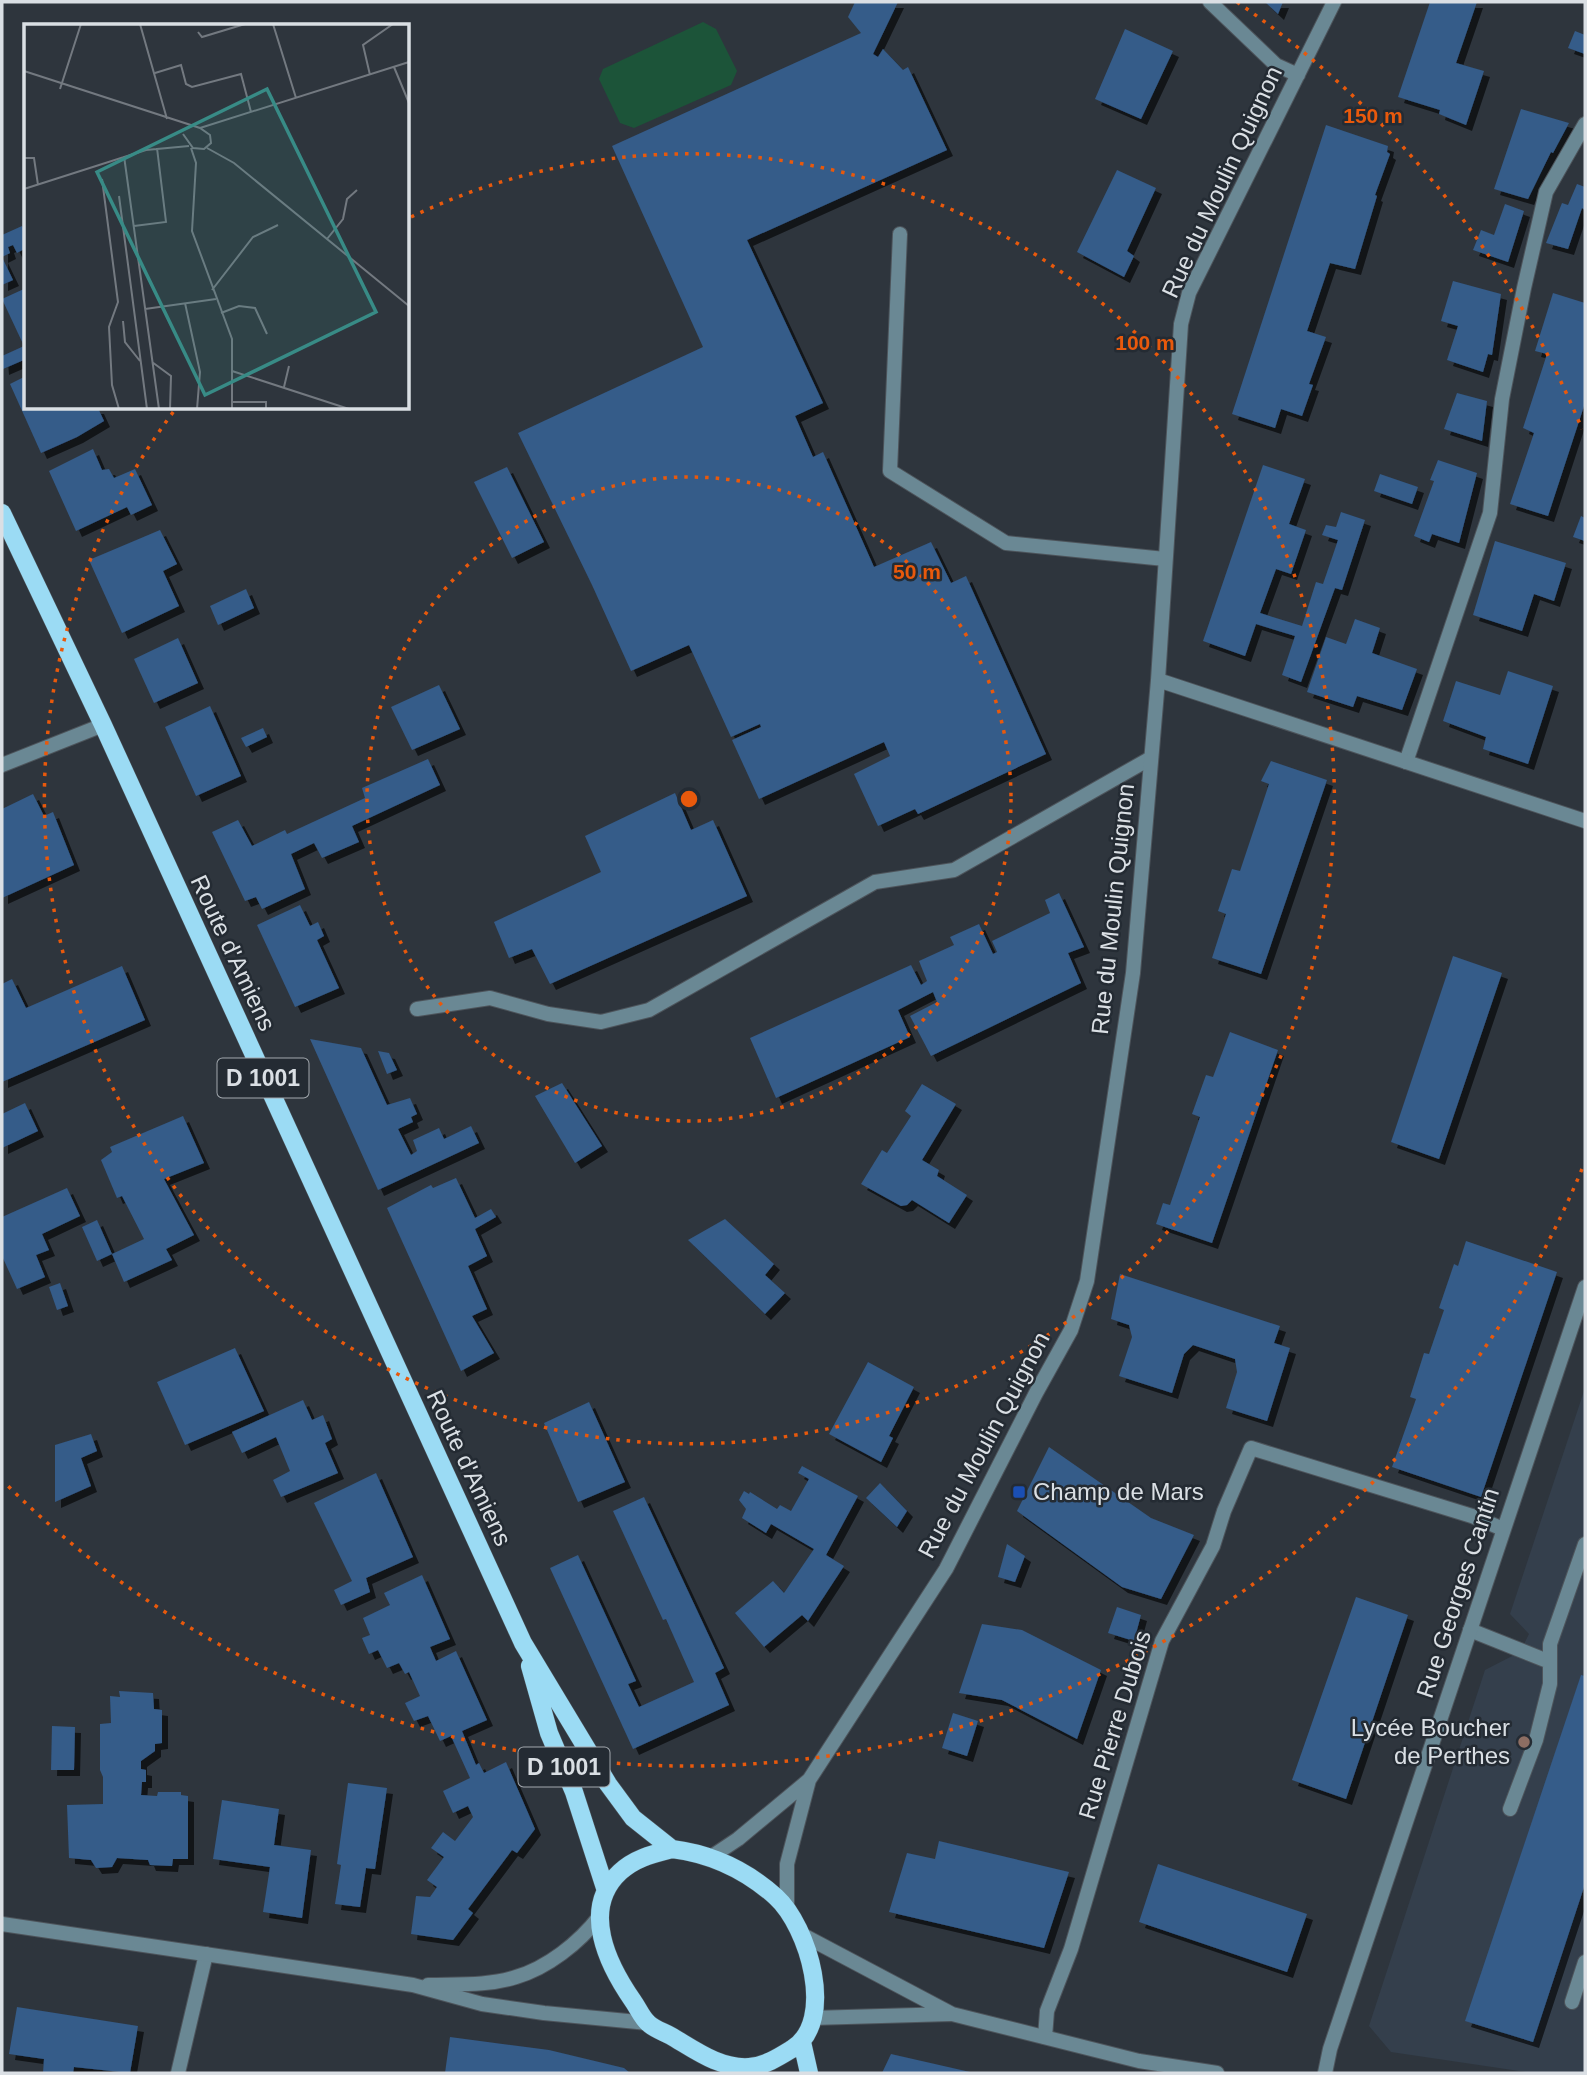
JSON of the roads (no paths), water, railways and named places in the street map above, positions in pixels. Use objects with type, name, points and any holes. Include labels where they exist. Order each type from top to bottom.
[{"type":"main road","name":"Route d'Amiens","points":[[2,513],[103,725],[523,1643],[608,1784],[633,1818],[672,1849]]},
{"type":"main road","name":"Route d'Amiens","points":[[523,1643],[550,1732],[574,1792],[606,1891]]},
{"type":"main road","points":[[672,1849],[711,1857],[740,1869],[778,1898],[807,1951],[816,1986],[812,2018],[802,2042],[771,2062],[732,2069],[705,2057],[648,2023],[624,1987],[606,1952],[599,1917],[606,1891],[620,1872],[639,1858],[672,1849]]},
{"type":"main road","points":[[802,2042],[809,2073]]},
{"type":"street","points":[[1210,2],[1276,65],[1298,75]]},
{"type":"street","name":"Rue du Moulin Quignon","points":[[711,1857],[738,1839],[809,1780],[946,1569],[1071,1330],[1087,1281],[1133,973],[1158,680],[1181,324],[1189,293],[1334,2]]},
{"type":"street","points":[[1406,762],[1490,513],[1502,399],[1546,192],[1585,124]]},
{"type":"street","points":[[900,234],[890,471],[1006,543],[1165,559]]},
{"type":"street","points":[[1158,680],[1585,821]]},
{"type":"street","points":[[2,765],[103,725]]},
{"type":"street","points":[[417,1009],[489,998],[548,1014],[601,1021],[649,1010],[874,882],[954,870],[1151,758]]},
{"type":"street","name":"Rue Georges Cantin","points":[[1325,2073],[1330,2049],[1585,1287]]},
{"type":"street","name":"Rue Pierre Dubois","points":[[1045,2037],[1047,2011],[1071,1949],[1162,1641],[1213,1546],[1224,1511],[1251,1448],[1472,1516],[1503,1529]]},
{"type":"street","points":[[1510,1809],[1536,1740],[1550,1684],[1550,1644],[1585,1544]]},
{"type":"street","points":[[1470,1630],[1550,1662]]},
{"type":"street","name":"Rue du Moulin Quignon","points":[[787,1911],[787,1864],[809,1780]]},
{"type":"street","points":[[413,1985],[485,1983],[516,1977],[543,1965],[569,1947],[586,1934],[599,1917]]},
{"type":"street","points":[[2,1924],[413,1985],[482,2004],[648,2023]]},
{"type":"street","points":[[799,1933],[952,2014],[1139,2061],[1217,2073]]},
{"type":"street","points":[[178,2073],[206,1954]]},
{"type":"street","points":[[1572,2002],[1585,1962]]},
{"type":"street","points":[[812,2018],[952,2014]]},
{"type":"place","name":"Champ de Mars","points":[[1019,1492]]},
{"type":"place","name":"Lycée Boucher de Perthes","points":[[1524,1742]]}]
